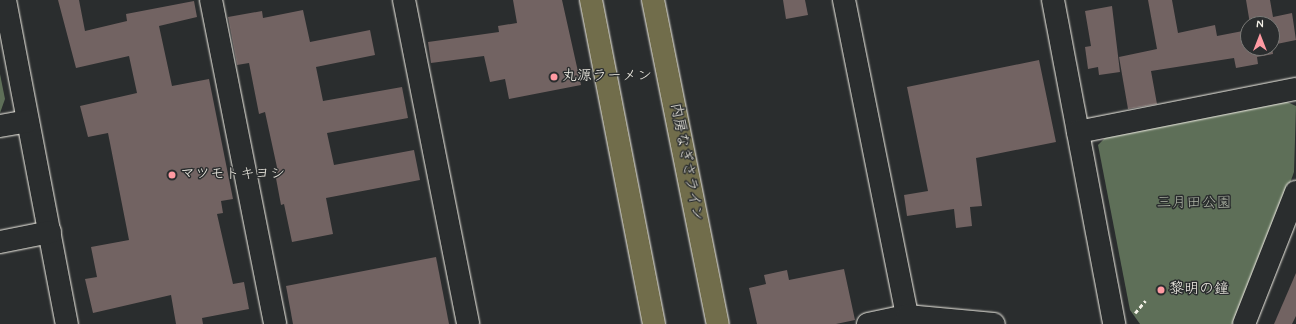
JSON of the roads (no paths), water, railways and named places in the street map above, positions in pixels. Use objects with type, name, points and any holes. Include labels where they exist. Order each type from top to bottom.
[{"type":"highway","points":[[591,0],[654,324]]},
{"type":"highway","name":"内房なぎさライン","points":[[653,0],[718,324]]},
{"type":"street","points":[[5,0],[67,324]]},
{"type":"street","points":[[211,0],[275,324]]},
{"type":"street","points":[[404,0],[468,324]]},
{"type":"street","points":[[844,0],[907,316]]},
{"type":"street","points":[[1053,0],[1078,132],[1123,320]]},
{"type":"street","points":[[1078,132],[1296,89]]},
{"type":"street","points":[[0,126],[28,121]]},
{"type":"street","points":[[1244,324],[1296,192]]},
{"type":"street","points":[[0,242],[50,232]]},
{"type":"street","points":[[868,324],[907,316],[994,324]]},
{"type":"place","name":"丸源ラーメン","points":[[554,77]]},
{"type":"place","name":"マツモトキヨシ","points":[[172,175]]},
{"type":"place","name":"黎明の鐘","points":[[1161,290]]},
{"type":"park label","name":"三月田公園","points":[[1194,204]]}]
